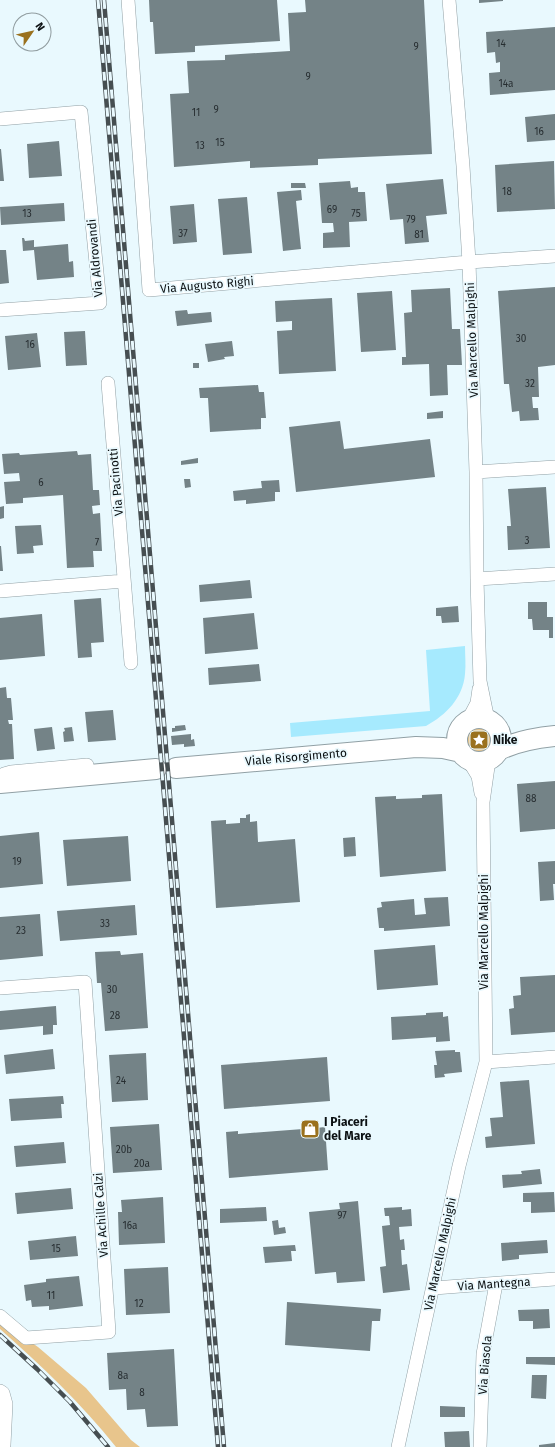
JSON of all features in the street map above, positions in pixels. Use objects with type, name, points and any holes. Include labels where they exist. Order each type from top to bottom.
[{"type":"main road","name":"Viale Risorgimento","points":[[416,747],[442,741],[474,719],[481,718],[515,734],[547,737]]},
{"type":"main road","points":[[492,723],[501,738],[494,754]]},
{"type":"main road","points":[[463,727],[458,746],[464,755]]},
{"type":"main road","name":"Viale Risorgimento","points":[[1,783],[416,747],[443,748],[464,755],[478,762],[515,742],[547,737]]},
{"type":"street","name":"Via Augusto Righi","points":[[128,0],[149,290],[555,256]]},
{"type":"street","name":"Via Marcello Malpighi","points":[[449,0],[469,262],[476,472],[480,681],[477,703],[463,727]]},
{"type":"street","name":"Via Aldrovandi","points":[[0,119],[82,112],[100,303],[0,310]]},
{"type":"street","name":"Via Pacinotti","points":[[108,382],[131,663]]},
{"type":"street","points":[[476,472],[555,467]]},
{"type":"street","points":[[477,579],[555,574]]},
{"type":"street","points":[[0,591],[124,581]]},
{"type":"street","name":"Via Marcello Malpighi","points":[[480,681],[492,723]]},
{"type":"street","name":"Via Marcello Malpighi","points":[[483,802],[494,754]]},
{"type":"street","name":"Via Marcello Malpighi","points":[[398,1447],[434,1288],[459,1166],[486,1062],[483,802],[478,776],[464,755]]},
{"type":"street","points":[[1,783],[4,774],[11,772],[87,765]]},
{"type":"street","name":"Via Achille Calzi","points":[[0,988],[85,982],[109,1332],[26,1338],[0,1316]]},
{"type":"street","points":[[486,1062],[555,1057]]},
{"type":"street","name":"Via Mantegna","points":[[434,1288],[555,1280]]},
{"type":"street","name":"Via Biasola","points":[[480,1447],[483,1354],[496,1284]]},
{"type":"street","points":[[0,1391],[3,1393],[6,1404],[4,1445]]},
{"type":"shaded area","points":[[476,723],[482,723],[486,724],[493,730],[496,740],[495,747],[489,754],[482,757],[476,757],[472,756],[465,750],[462,743],[462,737],[463,733],[469,726]]},
{"type":"shaded area","points":[[0,1321],[38,1347],[86,1388],[131,1440],[140,1447],[116,1447],[61,1385],[0,1329]]},
{"type":"water","points":[[465,646],[465,674],[461,691],[447,711],[426,726],[291,737],[290,723],[430,711],[426,650]]},
{"type":"building","points":[[149,0],[277,0],[280,41],[195,46],[195,52],[155,54],[153,22],[150,22]]},
{"type":"building","points":[[305,0],[424,0],[432,154],[318,159],[318,165],[250,168],[250,161],[174,167],[170,94],[189,93],[187,61],[225,60],[225,55],[290,51],[288,13],[306,12]]},
{"type":"building","points":[[479,0],[503,0],[503,1],[479,3]]},
{"type":"building","points":[[555,27],[555,90],[490,95],[489,73],[500,72],[500,62],[496,63],[495,52],[487,53],[486,32]]},
{"type":"building","points":[[555,114],[555,140],[527,142],[525,117]]},
{"type":"building","points":[[59,141],[62,176],[29,178],[27,144]]},
{"type":"building","points":[[1,149],[4,181],[0,181]]},
{"type":"building","points":[[554,161],[555,209],[497,212],[495,165]]},
{"type":"building","points":[[443,179],[447,214],[426,216],[429,242],[405,244],[403,219],[390,220],[386,184]]},
{"type":"building","points":[[350,181],[351,188],[358,187],[358,192],[365,192],[367,221],[349,222],[350,247],[323,248],[323,233],[334,232],[333,223],[322,223],[319,183]]},
{"type":"building","points":[[291,183],[305,183],[306,188],[291,188]]},
{"type":"building","points":[[301,190],[302,200],[296,201],[301,249],[283,251],[277,192]]},
{"type":"building","points":[[247,197],[252,253],[223,255],[218,199]]},
{"type":"building","points":[[64,203],[65,221],[1,225],[0,207]]},
{"type":"building","points":[[194,204],[197,242],[173,244],[170,206]]},
{"type":"building","points":[[22,238],[24,238],[25,241],[34,240],[34,247],[68,244],[69,262],[73,261],[74,277],[37,280],[34,250],[23,251]]},
{"type":"building","points":[[0,250],[6,250],[9,283],[0,284]]},
{"type":"building","points":[[555,287],[555,365],[538,367],[539,397],[532,397],[533,408],[538,408],[539,420],[520,421],[519,411],[512,412],[509,384],[504,384],[498,291]]},
{"type":"building","points":[[450,288],[452,329],[460,329],[462,365],[447,365],[448,395],[430,396],[429,364],[402,365],[402,357],[406,357],[404,313],[412,312],[411,290]]},
{"type":"building","points":[[392,291],[396,350],[361,352],[357,293]]},
{"type":"building","points":[[332,298],[336,371],[279,374],[277,331],[292,330],[292,321],[276,322],[275,301]]},
{"type":"building","points":[[187,310],[188,314],[211,312],[212,322],[177,326],[175,311]]},
{"type":"building","points":[[85,331],[87,365],[66,366],[64,332]]},
{"type":"building","points":[[37,333],[41,367],[8,370],[5,336]]},
{"type":"building","points":[[232,341],[234,356],[224,357],[225,359],[208,362],[205,344]]},
{"type":"building","points":[[193,363],[199,363],[199,368],[193,368]]},
{"type":"building","points":[[258,385],[259,392],[264,392],[266,418],[261,418],[261,429],[210,432],[208,398],[200,398],[199,388]]},
{"type":"building","points":[[443,411],[443,418],[427,419],[427,413]]},
{"type":"building","points":[[340,421],[344,449],[430,439],[435,477],[296,492],[289,427]]},
{"type":"building","points":[[77,451],[78,455],[91,454],[93,490],[99,490],[100,505],[92,506],[93,514],[100,513],[102,551],[93,551],[94,567],[67,568],[63,495],[23,498],[23,503],[6,504],[4,482],[20,481],[19,473],[4,474],[2,454],[19,453],[20,455]]},
{"type":"building","points":[[198,458],[198,463],[181,465],[181,461]]},
{"type":"building","points":[[184,479],[190,479],[191,487],[185,488]]},
{"type":"building","points":[[279,480],[280,492],[275,492],[275,501],[246,504],[246,500],[234,501],[233,491],[262,488],[261,481]]},
{"type":"building","points":[[546,487],[550,548],[508,550],[507,526],[511,526],[508,489]]},
{"type":"building","points":[[4,506],[4,518],[0,519],[0,507]]},
{"type":"building","points":[[41,525],[43,545],[33,546],[34,553],[17,554],[15,526]]},
{"type":"building","points":[[1,546],[3,571],[0,571]]},
{"type":"building","points":[[250,580],[252,598],[200,602],[199,585]]},
{"type":"building","points":[[101,598],[104,642],[91,643],[92,657],[78,658],[74,600]]},
{"type":"building","points":[[528,602],[547,602],[547,617],[553,617],[553,638],[549,638],[549,630],[533,630],[532,619],[528,619]]},
{"type":"building","points":[[458,606],[459,622],[442,623],[441,616],[436,616],[436,608]]},
{"type":"building","points":[[254,613],[258,649],[205,654],[203,618]]},
{"type":"building","points":[[42,614],[45,656],[0,660],[0,618]]},
{"type":"building","points":[[259,664],[261,681],[209,685],[208,668]]},
{"type":"building","points":[[6,687],[7,698],[11,698],[13,720],[8,720],[9,724],[12,724],[14,759],[0,760],[0,688]]},
{"type":"building","points":[[113,710],[116,740],[88,742],[85,712]]},
{"type":"building","points":[[185,725],[186,730],[172,732],[172,728],[175,728],[175,726]]},
{"type":"building","points":[[52,727],[55,749],[37,751],[34,729]]},
{"type":"building","points":[[72,727],[74,741],[64,742],[64,728]]},
{"type":"building","points":[[191,734],[191,740],[194,739],[195,746],[184,747],[184,744],[172,745],[171,736]]},
{"type":"building","points":[[555,781],[555,829],[520,832],[517,784]]},
{"type":"building","points":[[442,794],[446,871],[380,877],[375,797],[396,796],[396,799],[422,798],[422,795]]},
{"type":"building","points":[[250,814],[250,822],[257,821],[258,842],[295,839],[300,902],[216,908],[211,821],[226,820],[226,824],[240,823],[240,818],[246,818],[246,815]]},
{"type":"building","points":[[39,832],[43,884],[0,888],[0,836]]},
{"type":"building","points":[[128,836],[131,881],[67,886],[63,840]]},
{"type":"building","points":[[355,837],[356,856],[344,857],[343,838]]},
{"type":"building","points":[[555,861],[555,884],[553,884],[554,900],[540,901],[538,862]]},
{"type":"building","points":[[448,897],[450,926],[384,931],[384,928],[379,928],[377,908],[382,907],[381,902],[414,899],[415,915],[426,914],[424,898]]},
{"type":"building","points":[[135,905],[137,935],[60,941],[57,911]]},
{"type":"building","points":[[40,914],[43,956],[0,960],[0,917]]},
{"type":"building","points":[[435,945],[438,985],[377,990],[374,950]]},
{"type":"building","points":[[120,951],[121,955],[143,953],[148,1028],[105,1031],[101,983],[97,983],[95,952]]},
{"type":"building","points":[[555,975],[555,1032],[511,1035],[509,1009],[514,1008],[513,996],[521,995],[520,977]]},
{"type":"building","points":[[56,1006],[57,1025],[53,1025],[53,1034],[43,1035],[43,1026],[0,1030],[0,1011]]},
{"type":"building","points":[[443,1012],[443,1017],[448,1016],[450,1041],[436,1042],[436,1037],[392,1040],[391,1017],[426,1015],[426,1013]]},
{"type":"building","points":[[53,1049],[55,1069],[6,1074],[4,1055]]},
{"type":"building","points":[[455,1050],[455,1052],[460,1052],[462,1072],[444,1074],[445,1077],[435,1078],[434,1065],[437,1065],[435,1051]]},
{"type":"building","points":[[146,1053],[148,1100],[112,1102],[109,1055]]},
{"type":"building","points":[[327,1057],[330,1101],[224,1109],[221,1065]]},
{"type":"building","points":[[529,1080],[535,1144],[486,1148],[485,1137],[492,1136],[490,1118],[503,1117],[500,1082]]},
{"type":"building","points":[[63,1096],[64,1104],[61,1104],[62,1118],[11,1121],[9,1099]]},
{"type":"building","points":[[159,1124],[162,1170],[113,1173],[110,1127]]},
{"type":"building","points":[[315,1124],[316,1128],[325,1127],[328,1170],[229,1178],[226,1132],[238,1131],[238,1134],[303,1129],[303,1125]]},
{"type":"building","points":[[64,1142],[66,1163],[16,1167],[14,1146]]},
{"type":"building","points":[[540,1169],[542,1184],[503,1188],[502,1175],[522,1174],[521,1171]]},
{"type":"building","points":[[71,1188],[73,1209],[17,1214],[15,1193]]},
{"type":"building","points":[[554,1192],[555,1212],[531,1213],[531,1202],[523,1202],[523,1193]]},
{"type":"building","points":[[163,1197],[165,1243],[119,1245],[118,1212],[122,1212],[121,1200]]},
{"type":"building","points":[[358,1201],[365,1281],[337,1283],[336,1272],[315,1274],[309,1212],[340,1209],[339,1203]]},
{"type":"building","points":[[266,1207],[267,1221],[220,1223],[220,1209]]},
{"type":"building","points":[[402,1207],[402,1210],[411,1209],[412,1226],[399,1227],[400,1240],[404,1239],[405,1250],[401,1250],[402,1265],[407,1264],[410,1290],[383,1293],[380,1267],[386,1266],[382,1226],[390,1225],[389,1216],[385,1216],[384,1208]]},
{"type":"building","points":[[278,1220],[279,1228],[285,1227],[286,1233],[274,1235],[272,1221]]},
{"type":"building","points":[[76,1236],[78,1256],[30,1260],[28,1241]]},
{"type":"building","points":[[547,1240],[548,1253],[519,1255],[519,1259],[502,1261],[501,1243]]},
{"type":"building","points":[[295,1245],[296,1251],[291,1251],[292,1261],[265,1263],[263,1247]]},
{"type":"building","points":[[168,1267],[170,1313],[126,1315],[124,1269]]},
{"type":"building","points":[[79,1276],[83,1306],[49,1310],[49,1306],[32,1307],[31,1300],[26,1301],[24,1285],[46,1282],[46,1279]]},
{"type":"building","points":[[287,1302],[381,1309],[380,1321],[372,1321],[370,1351],[285,1345]]},
{"type":"building","points":[[549,1309],[550,1328],[533,1329],[533,1321],[519,1321],[518,1310]]},
{"type":"building","points":[[174,1349],[178,1426],[147,1427],[145,1409],[127,1410],[126,1389],[109,1390],[107,1353]]},
{"type":"building","points":[[526,1357],[555,1357],[555,1365],[526,1364]]},
{"type":"building","points":[[532,1375],[547,1375],[546,1399],[531,1398]]},
{"type":"building","points":[[440,1406],[465,1407],[465,1417],[440,1417]]},
{"type":"building","points":[[469,1431],[470,1447],[445,1447],[444,1432]]},
{"type":"building","points":[[555,1443],[555,1447],[539,1447],[539,1445]]},
{"type":"railway","points":[[98,0],[218,1447]]},
{"type":"railway","points":[[104,0],[224,1447]]},
{"type":"railway","points":[[0,1335],[70,1402],[108,1447]]},
{"type":"place","name":"Nike","points":[[479,740]]},
{"type":"place","name":"I Piaceri del Mare","points":[[310,1129]]}]
